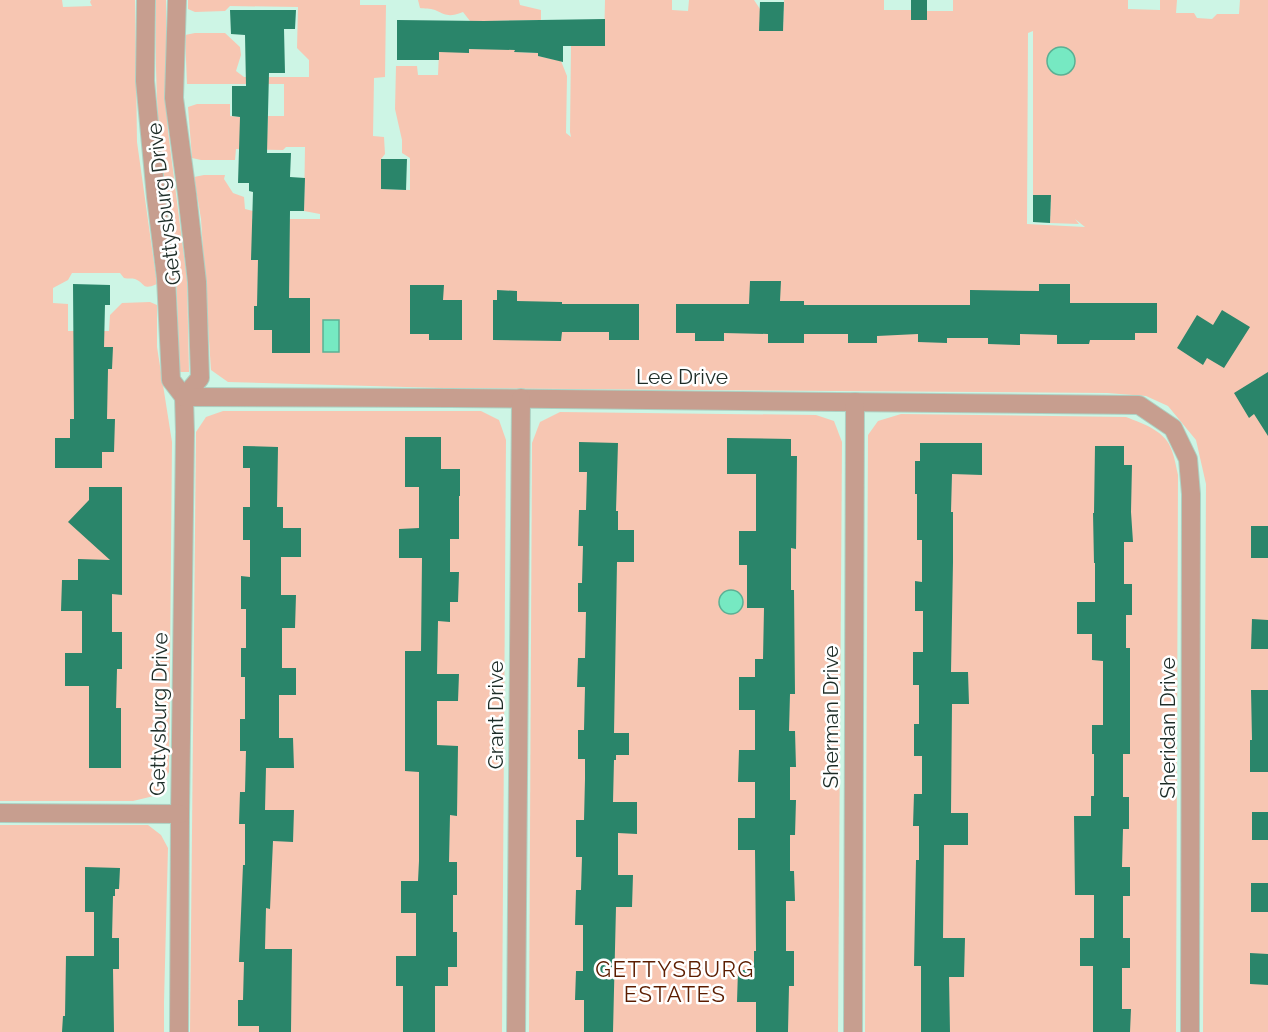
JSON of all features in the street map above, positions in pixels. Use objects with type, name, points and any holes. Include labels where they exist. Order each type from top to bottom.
[{"type":"street","name":"Gettysburg Drive","points":[[146,0],[145,81],[166,278],[171,380],[184,397],[179,1032]]},
{"type":"street","name":"Gettysburg Drive","points":[[177,0],[174,98],[197,282],[200,378],[184,397]]},
{"type":"street","name":"Lee Drive","points":[[184,397],[520,398],[1139,405],[1173,428]]},
{"type":"street","name":"Grant Drive","points":[[516,1032],[520,398]]},
{"type":"street","name":"Sherman Drive","points":[[852,1032],[855,402]]},
{"type":"street","name":"Sheridan Drive","points":[[1173,428],[1188,459],[1191,494],[1190,1032]]},
{"type":"street","points":[[0,813],[180,814]]},
{"type":"shaded area","points":[[0,0],[62,0],[63,7],[92,6],[91,0],[135,0],[137,142],[157,284],[146,287],[135,279],[124,278],[120,273],[72,273],[68,280],[53,288],[53,303],[68,304],[68,331],[109,331],[110,315],[122,303],[150,302],[157,305],[157,347],[172,442],[169,772],[158,795],[133,801],[0,801]]},
{"type":"shaded area","points":[[156,0],[166,0],[168,131],[187,280],[189,372],[180,372],[175,266],[162,170],[158,117]]},
{"type":"shaded area","points":[[188,0],[360,0],[360,5],[386,5],[385,77],[374,78],[373,136],[384,137],[385,154],[381,159],[381,189],[410,190],[410,158],[402,153],[402,140],[395,109],[396,66],[417,66],[418,75],[438,75],[439,52],[469,52],[470,21],[463,12],[449,15],[433,9],[420,8],[418,0],[519,0],[520,5],[541,10],[541,20],[490,21],[515,52],[538,53],[538,56],[561,61],[567,76],[566,133],[571,137],[571,46],[604,45],[605,0],[672,0],[672,10],[688,11],[689,0],[754,0],[760,9],[764,31],[783,30],[784,0],[884,0],[884,10],[911,10],[911,20],[927,20],[927,11],[953,11],[953,0],[1128,0],[1128,9],[1160,10],[1160,0],[1177,0],[1176,13],[1194,13],[1197,18],[1212,19],[1217,14],[1239,14],[1240,0],[1268,0],[1268,1032],[1203,1032],[1206,484],[1196,440],[1168,406],[1146,396],[1107,393],[442,388],[228,382],[211,370],[201,219],[194,177],[225,175],[224,179],[233,193],[244,197],[245,209],[253,211],[252,219],[320,219],[320,214],[304,211],[305,147],[286,147],[283,150],[236,149],[235,160],[192,158],[188,107],[197,104],[230,104],[230,116],[240,117],[240,138],[267,138],[268,116],[284,116],[284,84],[187,84],[185,35],[225,33],[240,47],[241,55],[236,71],[244,77],[309,77],[309,60],[297,48],[298,7],[230,6],[225,11],[195,12],[188,9]],"holes":[[[1033,31],[1033,195],[1051,195],[1050,223],[1079,224],[1075,219],[1085,227],[1027,224],[1028,33]]]},
{"type":"shaded area","points":[[1061,47],[1071,51],[1075,61],[1071,71],[1061,75],[1051,71],[1047,61],[1051,51]]},
{"type":"shaded area","points":[[323,320],[339,320],[339,352],[323,352]]},
{"type":"shaded area","points":[[223,411],[481,411],[499,420],[506,440],[502,1032],[190,1032],[196,432],[206,417]]},
{"type":"shaded area","points":[[560,412],[816,415],[834,421],[842,442],[838,1032],[529,1032],[532,443],[540,422]]},
{"type":"shaded area","points":[[901,414],[1126,417],[1160,433],[1169,444],[1178,475],[1176,1032],[865,1032],[868,435],[878,421]]},
{"type":"shaded area","points":[[731,590],[736,591],[742,597],[742,607],[736,613],[731,614],[726,613],[720,607],[719,602],[720,597],[726,591]]},
{"type":"shaded area","points":[[0,825],[148,825],[161,835],[168,848],[164,1032],[0,1032]]},
{"type":"building","points":[[911,0],[927,0],[927,20],[911,20]]},
{"type":"building","points":[[760,2],[784,2],[783,31],[759,31]]},
{"type":"building","points":[[230,10],[296,10],[295,29],[284,29],[285,73],[269,73],[267,153],[291,153],[290,177],[305,178],[304,211],[290,211],[289,298],[310,298],[310,353],[272,353],[272,330],[254,330],[258,260],[251,260],[253,192],[249,191],[249,183],[238,183],[240,117],[232,116],[232,86],[246,86],[245,35],[231,34]]},
{"type":"building","points":[[605,19],[605,46],[563,46],[563,62],[538,56],[538,53],[469,49],[469,53],[439,52],[439,60],[397,60],[397,20]]},
{"type":"building","points":[[381,159],[407,159],[406,190],[381,189]]},
{"type":"building","points":[[1033,195],[1051,195],[1050,223],[1033,222]]},
{"type":"building","points":[[750,281],[781,281],[780,301],[804,301],[804,305],[970,305],[970,290],[1039,291],[1039,284],[1070,284],[1070,303],[1157,303],[1157,333],[1135,333],[1135,340],[1090,340],[1089,344],[1057,344],[1057,335],[1020,334],[1020,345],[988,344],[988,338],[947,338],[947,343],[918,342],[918,334],[877,336],[877,343],[848,343],[848,334],[804,334],[804,343],[768,343],[768,334],[724,333],[724,341],[695,341],[695,333],[676,333],[676,304],[749,304]]},
{"type":"building","points":[[73,284],[110,285],[110,305],[105,305],[104,347],[113,347],[112,369],[108,369],[107,419],[115,419],[114,452],[102,452],[102,468],[55,468],[55,438],[70,438],[70,419],[74,419]]},
{"type":"building","points":[[410,285],[444,285],[443,300],[462,300],[462,340],[429,340],[429,334],[410,334]]},
{"type":"building","points":[[497,290],[517,291],[517,301],[562,302],[562,304],[639,304],[639,340],[609,340],[609,332],[562,332],[561,341],[493,340],[493,300],[497,300]]},
{"type":"building","points":[[1222,310],[1250,327],[1224,368],[1207,358],[1203,365],[1177,348],[1197,315],[1213,325]]},
{"type":"building","points":[[1268,372],[1268,436],[1254,414],[1249,418],[1234,393]]},
{"type":"building","points":[[405,437],[441,437],[441,469],[460,469],[459,539],[450,539],[450,572],[459,572],[458,602],[450,602],[450,622],[438,621],[437,674],[459,674],[458,701],[437,701],[437,745],[458,746],[457,816],[450,815],[449,862],[457,862],[457,895],[453,895],[453,932],[457,932],[457,967],[448,967],[448,986],[435,986],[435,1032],[403,1032],[403,986],[396,986],[396,956],[416,956],[416,913],[401,913],[401,881],[418,881],[419,861],[419,772],[405,771],[405,651],[421,651],[422,558],[399,558],[399,529],[419,528],[419,487],[405,487]]},
{"type":"building","points":[[727,438],[791,439],[791,456],[797,456],[796,549],[791,548],[791,590],[794,590],[795,694],[790,694],[789,731],[795,731],[796,767],[790,767],[790,800],[796,800],[795,835],[790,835],[790,871],[794,871],[795,901],[786,901],[786,951],[794,951],[794,986],[789,986],[788,1032],[756,1032],[756,1002],[737,1002],[738,970],[754,970],[754,951],[756,951],[755,850],[738,850],[738,818],[755,818],[755,782],[738,782],[739,750],[755,750],[755,710],[739,710],[739,677],[755,677],[755,659],[763,659],[764,608],[747,608],[747,565],[739,565],[739,531],[756,531],[756,474],[727,474]]},
{"type":"building","points":[[579,442],[618,443],[616,511],[618,511],[618,530],[634,530],[634,562],[617,562],[614,733],[629,733],[629,755],[616,755],[616,760],[614,760],[613,802],[637,802],[637,834],[618,833],[618,875],[633,875],[632,907],[616,907],[613,1032],[584,1032],[584,1000],[575,1000],[576,971],[583,971],[583,925],[575,925],[576,890],[581,890],[582,857],[576,857],[576,820],[584,820],[585,779],[585,759],[578,759],[578,730],[584,730],[585,687],[577,687],[578,658],[585,658],[586,612],[578,612],[578,583],[582,583],[583,546],[578,546],[579,510],[586,510],[587,472],[579,472]]},
{"type":"building","points":[[920,443],[982,443],[982,475],[952,474],[951,672],[968,672],[969,704],[952,704],[951,813],[968,813],[968,845],[944,845],[943,938],[965,938],[964,977],[949,977],[950,1032],[921,1032],[921,966],[914,966],[919,826],[913,826],[914,794],[922,794],[922,756],[914,756],[914,724],[919,724],[919,685],[913,685],[913,652],[923,652],[923,611],[915,611],[915,581],[922,582],[922,540],[917,540],[917,494],[915,494],[915,461],[920,461]]},
{"type":"building","points":[[243,446],[278,447],[277,507],[283,507],[283,528],[301,528],[301,557],[281,557],[281,595],[296,595],[295,628],[282,628],[282,668],[296,668],[296,695],[279,695],[279,738],[293,738],[294,768],[266,768],[265,810],[294,810],[293,842],[273,841],[270,909],[266,908],[265,949],[292,949],[291,1032],[259,1032],[259,1026],[238,1026],[238,1000],[243,1000],[244,962],[239,962],[243,865],[245,865],[245,824],[239,824],[240,792],[245,792],[246,751],[240,751],[240,719],[245,719],[245,677],[241,677],[241,648],[246,648],[246,609],[241,609],[241,576],[250,577],[250,540],[243,540],[243,507],[250,507],[250,468],[243,468]]},
{"type":"building","points":[[1095,446],[1124,446],[1124,465],[1132,465],[1133,542],[1124,542],[1124,584],[1132,584],[1132,615],[1126,615],[1126,648],[1130,648],[1130,754],[1123,754],[1123,797],[1129,797],[1129,829],[1123,829],[1122,867],[1130,867],[1130,896],[1123,896],[1123,938],[1130,938],[1130,968],[1122,968],[1122,1009],[1131,1009],[1130,1032],[1093,1032],[1093,966],[1080,966],[1080,938],[1094,938],[1094,895],[1075,895],[1074,816],[1091,816],[1091,796],[1094,796],[1092,725],[1103,725],[1103,661],[1092,660],[1092,634],[1077,634],[1077,602],[1095,602],[1093,513]]},
{"type":"building","points":[[89,487],[122,487],[122,595],[112,594],[112,632],[122,632],[122,669],[117,669],[116,708],[121,708],[121,768],[89,768],[89,686],[65,686],[65,653],[82,653],[82,611],[61,611],[62,580],[78,580],[78,559],[110,560],[68,522],[89,500]]},
{"type":"building","points":[[1251,526],[1268,526],[1268,558],[1251,558]]},
{"type":"building","points":[[1252,619],[1268,620],[1268,649],[1251,649]]},
{"type":"building","points":[[1251,690],[1268,690],[1268,772],[1250,772]]},
{"type":"building","points":[[1252,812],[1268,812],[1268,840],[1252,840]]},
{"type":"building","points":[[85,867],[120,868],[119,889],[115,889],[115,896],[113,896],[112,938],[119,938],[119,969],[113,969],[114,1032],[62,1032],[63,1016],[65,1016],[66,956],[94,956],[94,912],[85,912]]},
{"type":"building","points":[[1251,883],[1268,883],[1268,912],[1251,912]]},
{"type":"building","points":[[1250,953],[1268,954],[1268,985],[1250,984]]},
{"type":"district","name":"GETTYSBURG ESTATES","points":[[675,982]]}]
